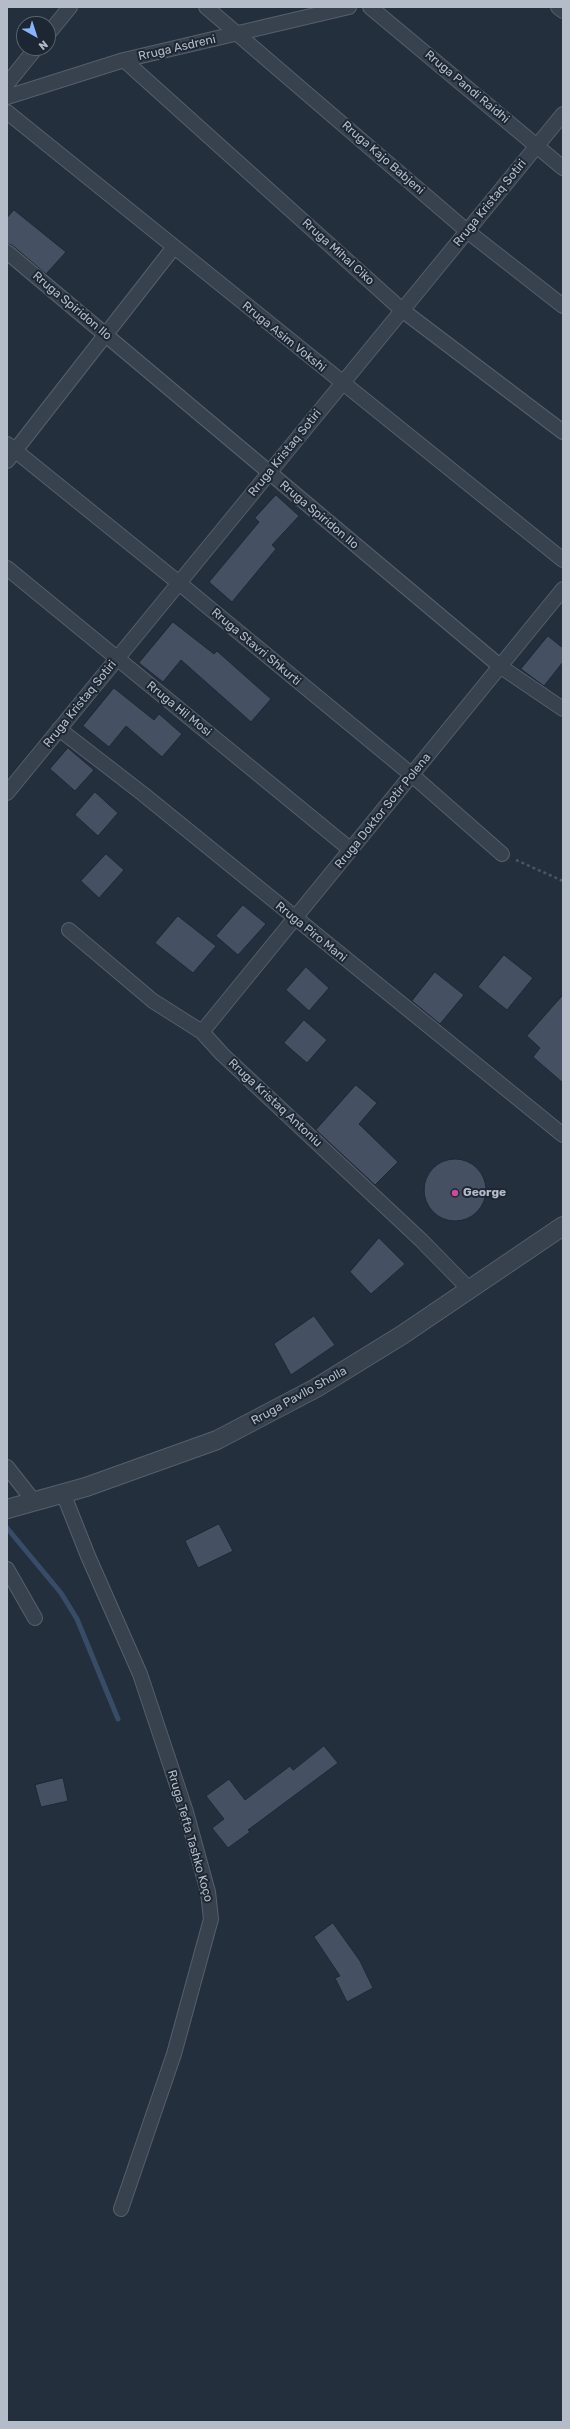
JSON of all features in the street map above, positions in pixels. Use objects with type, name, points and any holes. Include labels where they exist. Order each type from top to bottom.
[{"type":"street","points":[[56,24],[70,7]]},
{"type":"street","name":"Rruga Kajo Babjeni","points":[[206,7],[240,34],[467,231],[563,306]]},
{"type":"street","name":"Rruga Asdreni","points":[[7,97],[124,60],[240,34],[349,7]]},
{"type":"street","name":"Rruga Pandi Raidhi","points":[[370,7],[563,168]]},
{"type":"street","points":[[558,7],[563,11]]},
{"type":"street","points":[[7,84],[30,56]]},
{"type":"street","name":"Rruga Mihal Ciko","points":[[124,60],[402,310],[563,432]]},
{"type":"street","name":"Rruga Asim Vokshi","points":[[7,112],[341,384],[563,560]]},
{"type":"street","name":"Rruga Kristaq Sotiri","points":[[7,793],[563,114]]},
{"type":"street","points":[[10,452],[107,335],[174,247]]},
{"type":"street","name":"Rruga Spiridon Ilo","points":[[7,252],[501,667],[563,709]]},
{"type":"street","name":"Rruga Stavri Shkurti","points":[[10,452],[179,582],[412,775],[502,854]]},
{"type":"street","name":"Rruga Hil Mosi","points":[[7,568],[351,850]]},
{"type":"street","name":"Rruga Doktor Sotir Polena","points":[[202,1032],[501,667],[563,589]]},
{"type":"street","name":"Rruga Piro Mani","points":[[59,729],[143,794],[295,919],[563,1135]]},
{"type":"street","name":"Rruga Kristaq Antoniu","points":[[69,930],[153,1001],[202,1032],[222,1054],[421,1240],[470,1289]]},
{"type":"street","name":"Rruga Pavllo Sholla","points":[[10,1508],[33,1500],[86,1487],[217,1440],[316,1388],[402,1335],[563,1226]]},
{"type":"street","points":[[7,1467],[33,1500]]},
{"type":"street","name":"Rruga Tefta Tashko Koço","points":[[64,1493],[88,1556],[140,1674],[186,1812],[208,1892],[212,1919],[174,2054],[121,2209]]},
{"type":"street","points":[[7,1569],[35,1618]]},
{"type":"path","points":[[502,854],[563,881]]},
{"type":"building","points":[[14,210],[66,252],[46,274],[12,245],[7,244],[7,218]]},
{"type":"building","points":[[276,495],[299,516],[272,545],[276,549],[232,602],[209,582],[259,522],[255,518]]},
{"type":"building","points":[[173,622],[214,654],[217,651],[271,699],[251,722],[181,660],[163,682],[139,663]]},
{"type":"building","points":[[548,636],[563,648],[563,662],[544,686],[521,669]]},
{"type":"building","points":[[114,688],[154,720],[159,714],[182,734],[162,757],[126,726],[109,747],[83,726]]},
{"type":"building","points":[[68,748],[94,770],[75,791],[50,769]]},
{"type":"building","points":[[95,792],[118,813],[98,836],[75,815]]},
{"type":"building","points":[[106,854],[124,870],[99,898],[81,881]]},
{"type":"building","points":[[243,905],[266,924],[238,955],[216,936]]},
{"type":"building","points":[[178,916],[216,946],[193,973],[155,943]]},
{"type":"building","points":[[504,955],[533,978],[507,1010],[478,987]]},
{"type":"building","points":[[306,967],[329,988],[309,1011],[286,990]]},
{"type":"building","points":[[435,972],[464,995],[440,1024],[412,1001]]},
{"type":"building","points":[[563,995],[563,1083],[533,1057],[540,1048],[527,1036]]},
{"type":"building","points":[[304,1020],[327,1040],[307,1063],[284,1043]]},
{"type":"building","points":[[356,1085],[377,1103],[359,1124],[398,1162],[375,1185],[316,1130]]},
{"type":"building","name":"George","points":[[455,1159],[467,1162],[477,1168],[483,1178],[486,1190],[483,1202],[477,1212],[467,1218],[455,1221],[443,1218],[433,1212],[427,1202],[424,1190],[427,1178],[433,1168],[443,1162]]},
{"type":"building","points":[[379,1238],[405,1264],[371,1294],[350,1272]]},
{"type":"building","points":[[314,1316],[335,1345],[291,1375],[274,1344]]},
{"type":"building","points":[[219,1524],[233,1551],[198,1568],[185,1541]]},
{"type":"building","points":[[324,1746],[338,1763],[248,1830],[250,1832],[228,1848],[212,1828],[224,1819],[206,1796],[229,1779],[245,1800],[290,1766],[293,1770]]},
{"type":"building","points":[[63,1778],[68,1801],[41,1807],[35,1785]]},
{"type":"building","points":[[333,1923],[360,1961],[373,1988],[347,2002],[335,1978],[340,1976],[314,1937]]},
{"type":"waterway","points":[[7,1528],[61,1593],[77,1619],[118,1719]]},
{"type":"place","name":"George","points":[[455,1193]]}]
